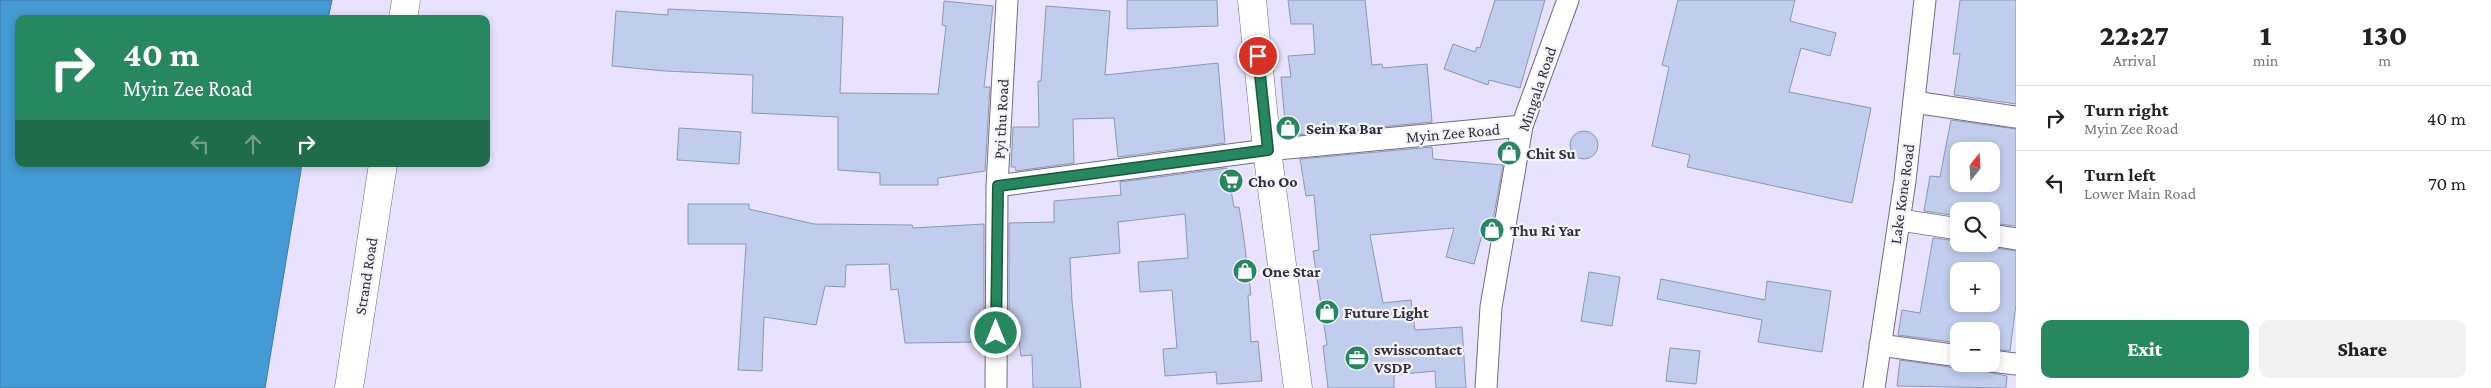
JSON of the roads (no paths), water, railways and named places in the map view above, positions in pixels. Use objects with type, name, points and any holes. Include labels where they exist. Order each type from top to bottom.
[{"type":"main road","points":[[404,15],[406,0]]},
{"type":"main road","points":[[1252,0],[1268,150],[1298,388]]},
{"type":"main road","name":"Strand Road","points":[[349,388],[383,167]]},
{"type":"street","name":"Pyi thu Road","points":[[996,388],[998,186],[1007,0]]},
{"type":"street","name":"Mingala Road","points":[[1486,388],[1491,307],[1522,126],[1568,0]]},
{"type":"street","name":"Lake Kone Road","points":[[1874,388],[1900,220],[1925,0]]},
{"type":"street","points":[[1914,102],[2016,117]]},
{"type":"street","name":"Myin Zee Road","points":[[998,186],[1268,150],[1522,126]]},
{"type":"street","points":[[1900,220],[1950,228]]},
{"type":"street","points":[[2000,236],[2016,239]]},
{"type":"street","points":[[1880,345],[1950,355]]},
{"type":"street","points":[[2000,362],[2016,364]]},
{"type":"water","points":[[0,0],[332,0],[329,15],[15,15],[15,167],[302,167],[265,388],[0,388]]},
{"type":"place","name":"Sein Ka Bar","points":[[1288,128]]},
{"type":"place","name":"Chit Su","points":[[1509,153]]},
{"type":"place","name":"Cho Oo","points":[[1231,181]]},
{"type":"place","name":"Thu Ri Yar","points":[[1492,230]]},
{"type":"place","name":"One Star","points":[[1245,271]]},
{"type":"place","name":"Future Light","points":[[1327,312]]},
{"type":"place","name":"swisscontact VSDP","points":[[1357,358]]}]
